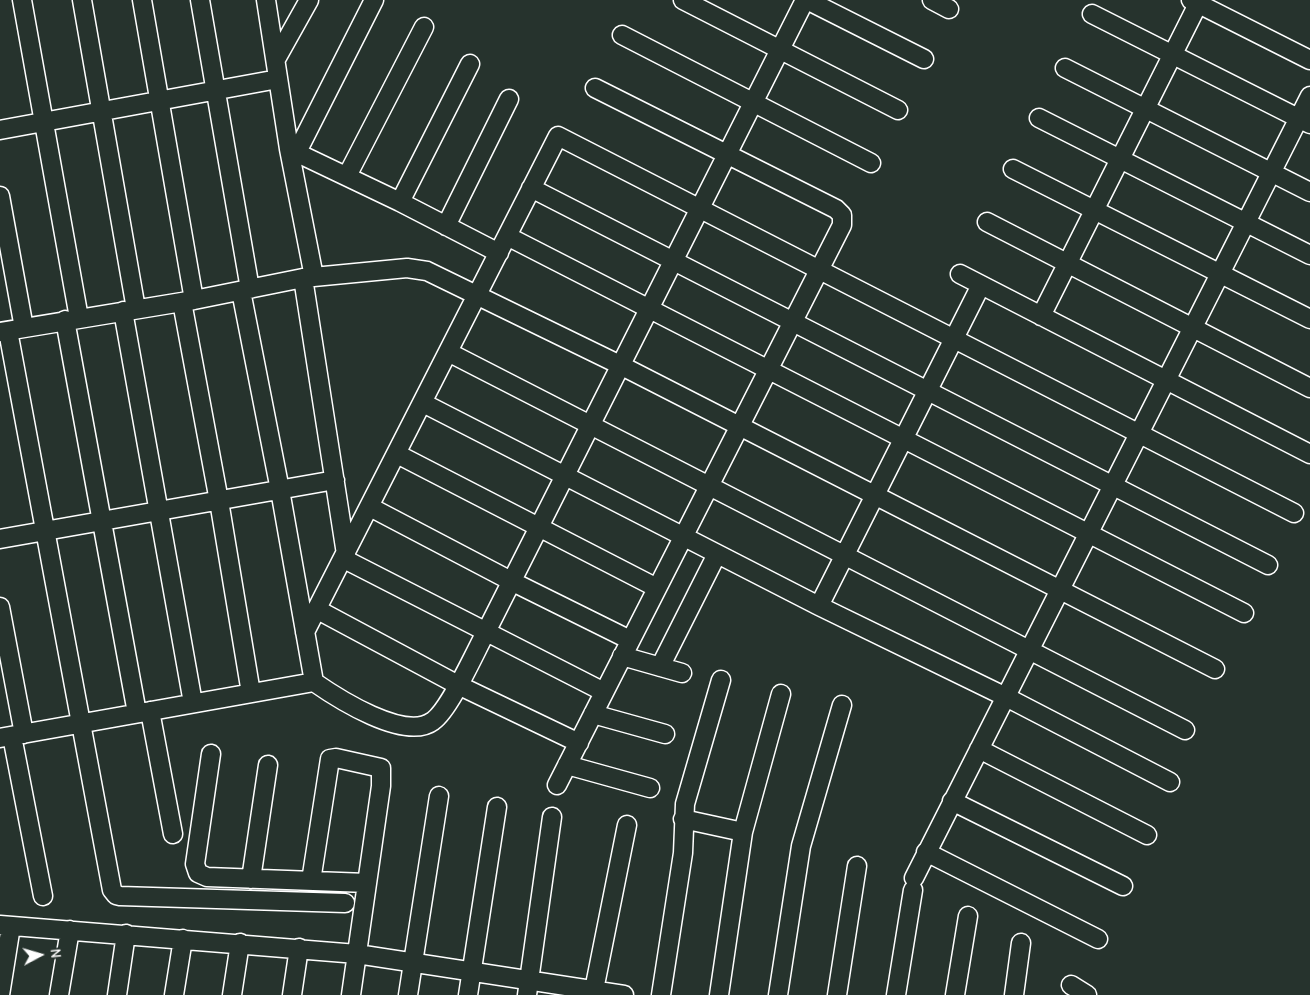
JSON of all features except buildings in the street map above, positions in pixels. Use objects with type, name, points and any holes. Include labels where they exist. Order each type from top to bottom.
[{"type":"street","points":[[22,0],[44,122],[101,522],[173,834]]},
{"type":"street","points":[[82,0],[102,112],[159,511],[193,703]]},
{"type":"street","points":[[142,0],[219,501],[251,693]]},
{"type":"street","points":[[200,0],[246,290],[314,682]]},
{"type":"street","points":[[266,0],[278,79],[293,151],[345,557]]},
{"type":"street","points":[[276,59],[310,0]]},
{"type":"street","points":[[293,151],[374,0]]},
{"type":"street","points":[[683,0],[898,110]]},
{"type":"street","points":[[12,736],[314,682],[346,702],[395,725],[412,726],[431,723],[438,717],[458,685],[486,632],[806,0],[924,59]]},
{"type":"street","points":[[932,0],[949,9]]},
{"type":"street","points":[[1041,316],[1172,55],[1197,1],[1310,60]]},
{"type":"street","points":[[1092,14],[1304,121]]},
{"type":"street","points":[[347,176],[424,27]]},
{"type":"street","points":[[622,35],[871,163]]},
{"type":"street","points":[[400,202],[470,64]]},
{"type":"street","points":[[1064,68],[1310,192]]},
{"type":"street","points":[[0,130],[278,79]]},
{"type":"street","points":[[557,786],[767,369],[842,225],[842,215],[836,209],[596,88]]},
{"type":"street","points":[[896,995],[913,884],[926,852],[1090,533],[1271,172],[1304,121],[1310,96]]},
{"type":"street","points":[[446,226],[509,99]]},
{"type":"street","points":[[1039,118],[1310,255]]},
{"type":"street","points":[[305,632],[318,610],[558,136],[1294,513]]},
{"type":"street","points":[[293,151],[400,202],[499,253]]},
{"type":"street","points":[[1013,169],[1310,319]]},
{"type":"street","points":[[531,188],[1114,485],[1268,566]]},
{"type":"street","points":[[0,196],[11,330],[45,531],[112,890],[116,895],[345,903]]},
{"type":"street","points":[[987,222],[1310,388]]},
{"type":"street","points":[[507,236],[1244,613]]},
{"type":"street","points":[[11,330],[188,301],[308,278],[407,268],[427,271],[739,425],[1215,669]]},
{"type":"street","points":[[960,274],[1310,454]]},
{"type":"street","points":[[819,606],[981,285]]},
{"type":"street","points":[[448,352],[1031,649],[1185,730]]},
{"type":"street","points":[[423,403],[819,606],[1006,697],[1170,782]]},
{"type":"street","points":[[397,454],[657,588]]},
{"type":"street","points":[[0,539],[335,480]]},
{"type":"street","points":[[370,507],[511,581],[630,640]]},
{"type":"street","points":[[660,667],[717,554]]},
{"type":"street","points":[[345,557],[604,692]]},
{"type":"street","points":[[0,607],[12,736],[43,896]]},
{"type":"street","points":[[318,610],[458,685],[579,743]]},
{"type":"street","points":[[622,656],[682,673]]},
{"type":"street","points":[[661,995],[683,853],[685,804],[721,680]]},
{"type":"street","points":[[719,995],[743,832],[781,694]]},
{"type":"street","points":[[778,995],[802,846],[842,705]]},
{"type":"street","points":[[593,714],[665,734]]},
{"type":"street","points":[[978,749],[1147,835]]},
{"type":"street","points":[[211,754],[196,870],[207,877],[367,883]]},
{"type":"street","points":[[310,881],[330,759],[336,758],[378,766],[383,772],[351,995]]},
{"type":"street","points":[[251,879],[268,765]]},
{"type":"street","points":[[567,765],[650,788]]},
{"type":"street","points":[[408,995],[439,796]]},
{"type":"street","points":[[952,801],[1123,886]]},
{"type":"street","points":[[468,995],[497,807]]},
{"type":"street","points":[[528,988],[552,817]]},
{"type":"street","points":[[683,819],[743,832]]},
{"type":"street","points":[[594,993],[627,825]]},
{"type":"street","points":[[926,852],[1098,939]]},
{"type":"street","points":[[837,995],[857,866]]},
{"type":"street","points":[[955,995],[968,916]]},
{"type":"street","points":[[0,995],[5,926],[183,938],[357,954],[472,971],[528,988],[624,995]]},
{"type":"street","points":[[59,995],[70,930]]},
{"type":"street","points":[[117,995],[126,934]]},
{"type":"street","points":[[174,995],[183,938]]},
{"type":"street","points":[[232,995],[240,943]]},
{"type":"street","points":[[1014,995],[1022,943]]},
{"type":"street","points":[[292,995],[300,948]]},
{"type":"street","points":[[1071,985],[1087,995]]}]
